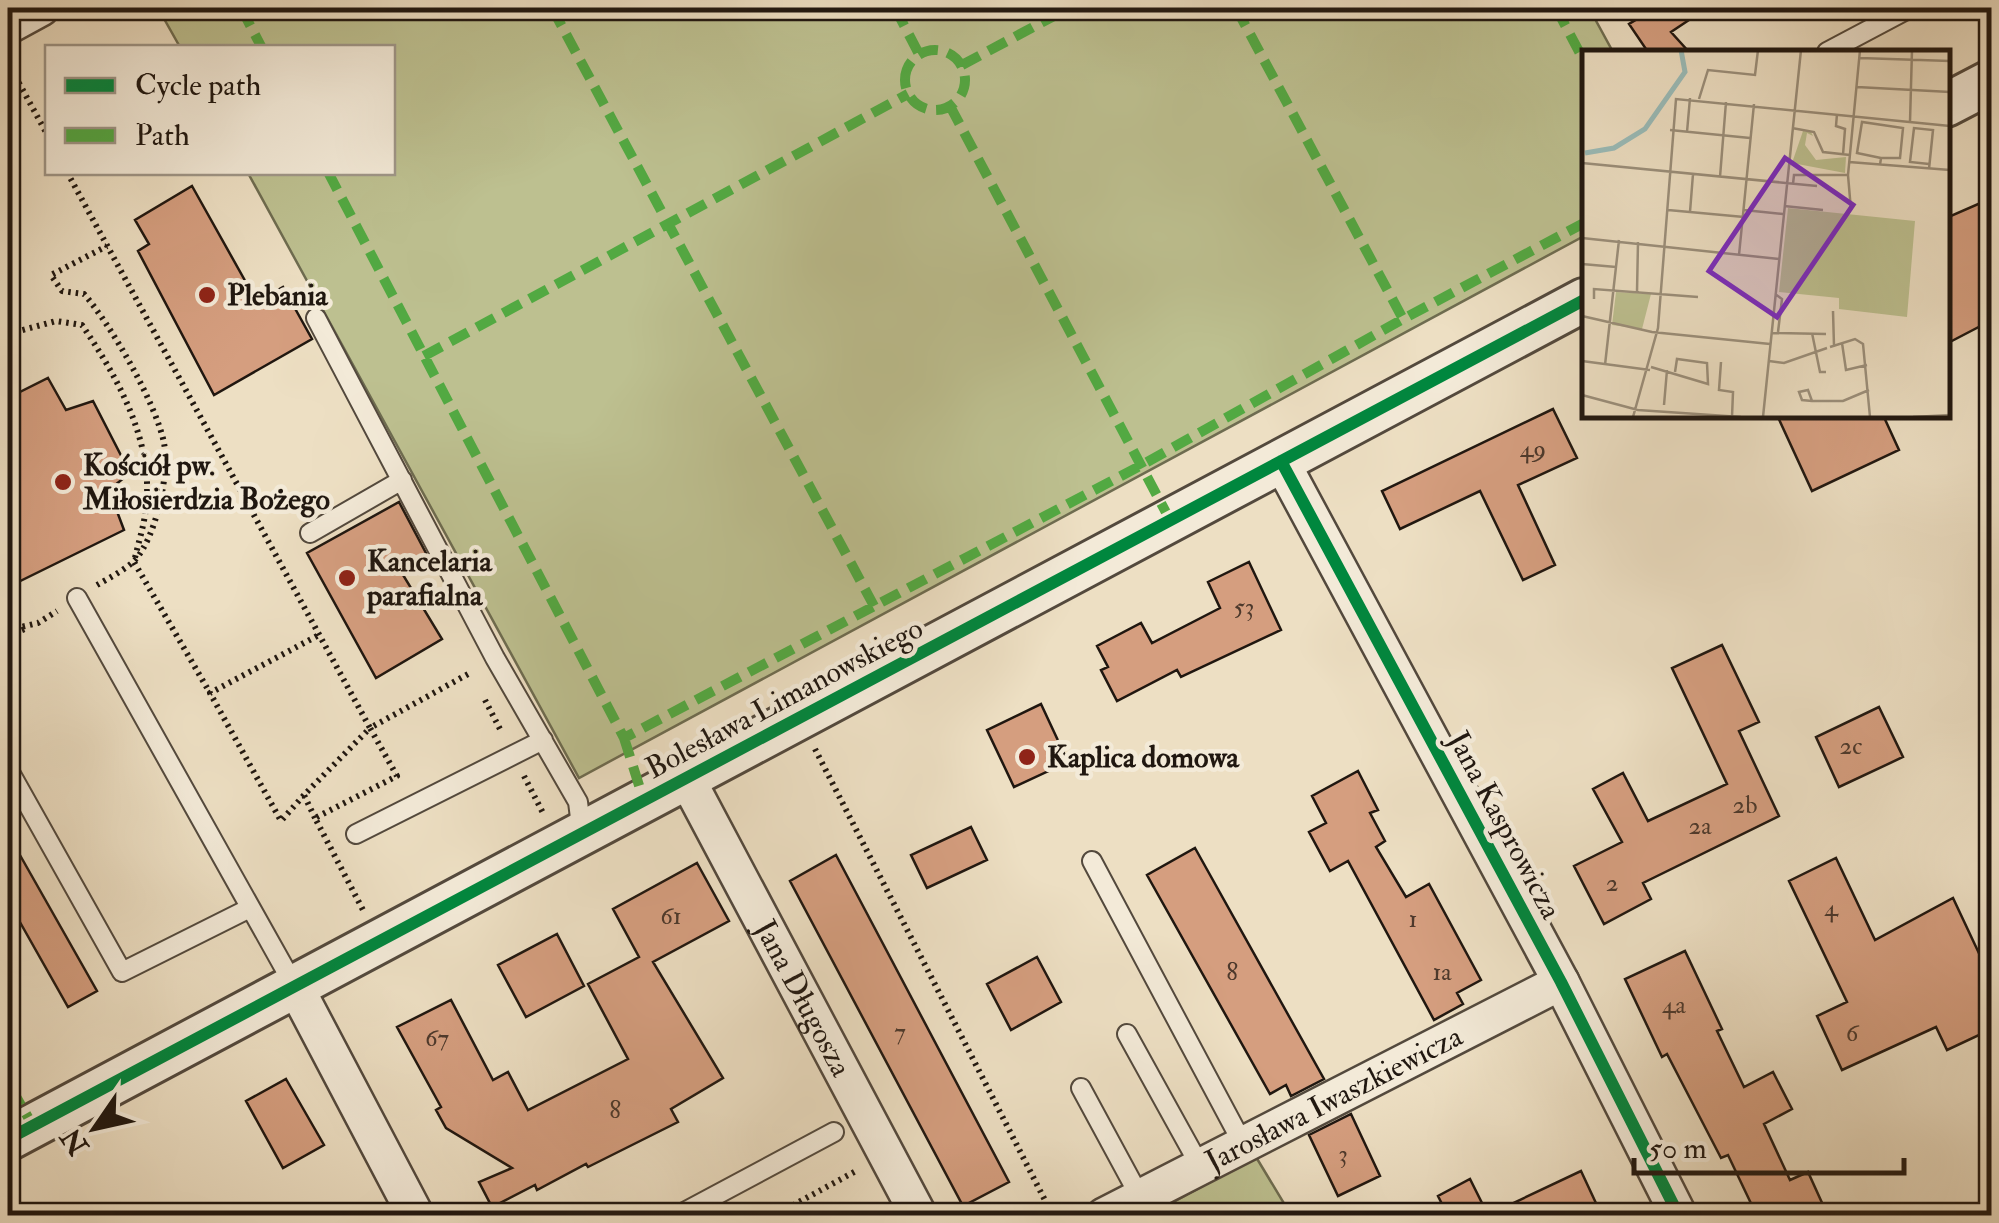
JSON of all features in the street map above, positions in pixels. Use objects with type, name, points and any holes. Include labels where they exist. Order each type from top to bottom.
[{"type":"street","points":[[8,26],[41,8]]},
{"type":"street","points":[[1949,103],[1992,81]]},
{"type":"street","name":"Bolesława Limanowskiego","points":[[8,1140],[1582,301]]},
{"type":"street","name":"Jana Kasprowicza","points":[[1280,461],[1560,982],[1678,1216]]},
{"type":"street","name":"Jana Długosza","points":[[687,779],[919,1216]]},
{"type":"street","name":"Jarosława Iwaszkiewicza","points":[[1104,1216],[1560,982]]},
{"type":"street","points":[[296,988],[416,1216]]},
{"type":"lane","points":[[1831,50],[1910,8]]},
{"type":"lane","points":[[316,318],[495,658],[578,802],[582,834]]},
{"type":"lane","points":[[310,533],[402,480]]},
{"type":"lane","points":[[77,598],[296,988]]},
{"type":"lane","points":[[356,834],[543,740]]},
{"type":"lane","points":[[8,769],[122,972],[250,908]]},
{"type":"lane","points":[[1092,861],[1243,1144]]},
{"type":"lane","points":[[1127,1034],[1200,1166]]},
{"type":"lane","points":[[1081,1088],[1140,1197]]},
{"type":"lane","points":[[677,1216],[834,1132]]},
{"type":"path","points":[[8,63],[45,131]]},
{"type":"path","points":[[69,175],[370,728]]},
{"type":"path","points":[[107,246],[51,275],[62,292],[84,294],[103,316],[140,383],[165,443],[163,490],[148,543],[134,562]]},
{"type":"path","points":[[8,334],[56,321],[82,326],[93,341],[134,418],[145,456],[146,506],[134,562],[280,821],[370,728],[470,673]]},
{"type":"path","points":[[8,636],[38,623]]},
{"type":"path","points":[[210,693],[319,634]]},
{"type":"path","points":[[800,719],[1053,1216]]},
{"type":"path","points":[[304,796],[316,818]]},
{"type":"path","points":[[774,1216],[858,1170],[834,1132]]},
{"type":"green space","points":[[158,8],[1589,8],[1612,50],[1582,50],[1582,237],[579,778],[249,175],[395,175],[395,45],[179,45]]},
{"type":"green space","points":[[1256,1157],[1291,1215],[1148,1216]]},
{"type":"building","points":[[1656,8],[1707,8],[1671,32],[1687,50],[1647,50],[1629,24]]},
{"type":"building","name":"Plebania","points":[[192,186],[257,302],[283,287],[312,339],[214,395],[138,251],[149,244],[135,220]]},
{"type":"building","points":[[1992,198],[1992,320],[1949,342],[1949,217]]},
{"type":"building","name":"Kościół pw. Miłosierdzia Bożego","points":[[48,378],[66,410],[93,401],[130,473],[109,490],[124,530],[8,587],[8,398]]},
{"type":"building","points":[[1553,409],[1577,458],[1518,485],[1555,565],[1523,580],[1480,491],[1400,529],[1382,491]]},
{"type":"building","points":[[1778,418],[1884,418],[1899,450],[1812,491]]},
{"type":"building","points":[[399,502],[427,555],[400,570],[442,639],[376,678],[307,553]]},
{"type":"building","points":[[1249,562],[1281,630],[1181,677],[1177,670],[1117,701],[1101,670],[1108,667],[1097,646],[1141,623],[1152,643],[1220,608],[1208,582]]},
{"type":"building","points":[[1722,645],[1759,722],[1739,731],[1779,816],[1643,883],[1651,899],[1604,924],[1574,866],[1622,842],[1593,789],[1623,773],[1648,821],[1727,784],[1672,668]]},
{"type":"building","points":[[1041,704],[1068,762],[1014,787],[987,730]]},
{"type":"building","points":[[1879,707],[1903,757],[1839,787],[1816,737]]},
{"type":"building","points":[[1358,771],[1378,810],[1370,813],[1385,841],[1376,847],[1406,897],[1429,884],[1481,980],[1457,993],[1463,1004],[1434,1020],[1348,861],[1330,871],[1309,832],[1326,823],[1312,796]]},
{"type":"building","points":[[971,827],[987,860],[927,888],[911,855]]},
{"type":"building","points":[[8,834],[97,991],[68,1007],[8,901]]},
{"type":"building","points":[[1195,848],[1324,1079],[1291,1096],[1286,1085],[1270,1094],[1147,875]]},
{"type":"building","points":[[836,855],[1009,1182],[963,1206],[790,881]]},
{"type":"building","points":[[1836,858],[1875,940],[1953,898],[1992,981],[1992,1029],[1947,1050],[1936,1027],[1842,1070],[1817,1016],[1847,1002],[1789,881]]},
{"type":"building","points":[[697,863],[729,921],[653,962],[723,1078],[671,1109],[678,1122],[588,1167],[586,1164],[537,1190],[535,1185],[492,1207],[479,1182],[512,1168],[446,1128],[436,1110],[441,1107],[397,1027],[451,1000],[493,1080],[508,1072],[528,1110],[628,1059],[588,984],[639,957],[613,909]]},
{"type":"building","points":[[557,934],[584,986],[526,1017],[498,965]]},
{"type":"building","points":[[1685,951],[1744,1087],[1773,1072],[1792,1109],[1764,1124],[1790,1180],[1808,1172],[1828,1216],[1757,1216],[1728,1155],[1721,1158],[1667,1054],[1662,1057],[1625,979]]},
{"type":"building","points":[[1037,957],[1061,1002],[1011,1030],[987,984]]},
{"type":"building","points":[[286,1079],[324,1145],[283,1168],[246,1101]]},
{"type":"building","points":[[1351,1114],[1380,1176],[1338,1196],[1309,1135]]},
{"type":"building","points":[[1581,1171],[1602,1216],[1448,1216],[1438,1196],[1470,1179],[1488,1215]]},
{"type":"marked path","points":[[241,8],[260,45]]},
{"type":"marked path","points":[[552,8],[874,606]]},
{"type":"marked path","points":[[895,8],[919,54]]},
{"type":"marked path","points":[[962,65],[1069,8]]},
{"type":"marked path","points":[[1236,8],[1403,319]]},
{"type":"marked path","points":[[1556,8],[1582,57]]},
{"type":"marked path","points":[[935,50],[956,59],[965,80],[956,101],[935,110],[914,101],[905,80],[914,59],[935,50]]},
{"type":"marked path","points":[[424,356],[908,94]]},
{"type":"marked path","points":[[950,106],[1170,520]]},
{"type":"marked path","points":[[330,175],[624,738],[1140,466],[1582,224]]},
{"type":"marked path","points":[[624,738],[644,801]]},
{"type":"marked path","points":[[8,1093],[14,1093],[33,1126]]},
{"type":"cycle path","points":[[8,1139],[1582,301]]},
{"type":"cycle path","points":[[1281,461],[1561,982],[1679,1216]]},
{"type":"place","name":"Plebania","points":[[207,295]]},
{"type":"place","name":"Kościół pw. Miłosierdzia Bożego","points":[[63,482]]},
{"type":"place","name":"Kancelaria parafialna","points":[[347,578]]},
{"type":"place","name":"Kaplica domowa","points":[[1027,757]]}]
